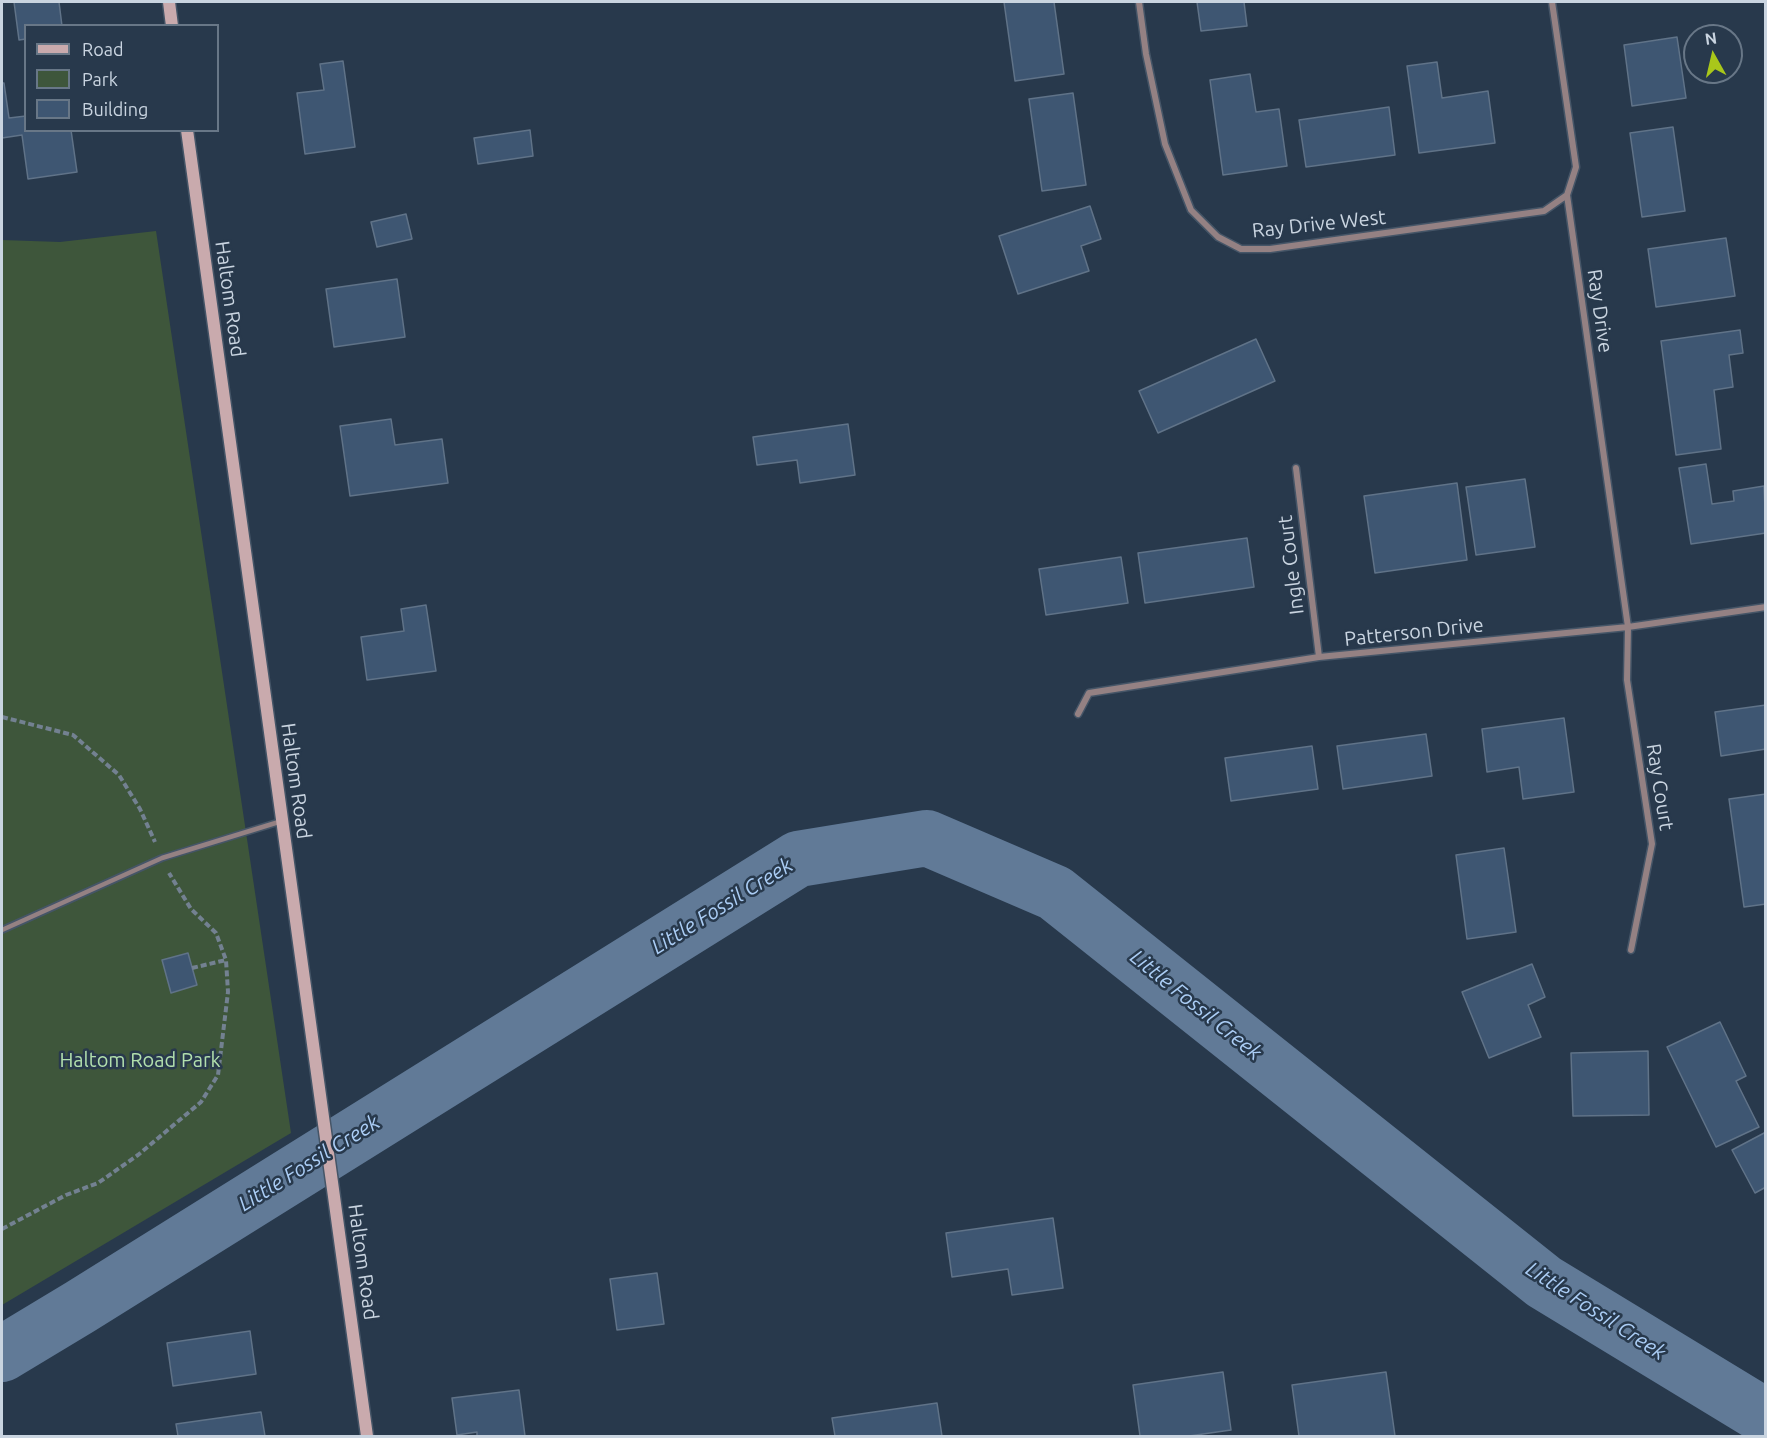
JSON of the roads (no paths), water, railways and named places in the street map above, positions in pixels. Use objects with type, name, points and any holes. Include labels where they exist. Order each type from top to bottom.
[{"type":"main road","points":[[169,2],[172,24]]},
{"type":"main road","name":"Haltom Road","points":[[187,132],[367,1437]]},
{"type":"street","name":"Ray Drive West","points":[[1139,2],[1146,54],[1165,144],[1191,210],[1218,237],[1241,249],[1270,249],[1544,211],[1567,195]]},
{"type":"street","name":"Ray Drive","points":[[1552,2],[1576,167],[1567,195],[1628,627]]},
{"type":"street","name":"Ingle Court","points":[[1296,468],[1319,657]]},
{"type":"street","name":"Patterson Drive","points":[[1078,714],[1089,693],[1319,657],[1628,627],[1766,607]]},
{"type":"street","name":"Ray Court","points":[[1628,627],[1627,680],[1652,844],[1631,951]]},
{"type":"lane","points":[[2,930],[162,858],[282,821]]},
{"type":"waterway","name":"Little Fossil Creek","points":[[2,1354],[798,859],[927,838],[1055,893],[1544,1282],[1766,1417]]},
{"type":"park label","name":"Haltom Road Park","points":[[140,1060]]}]
